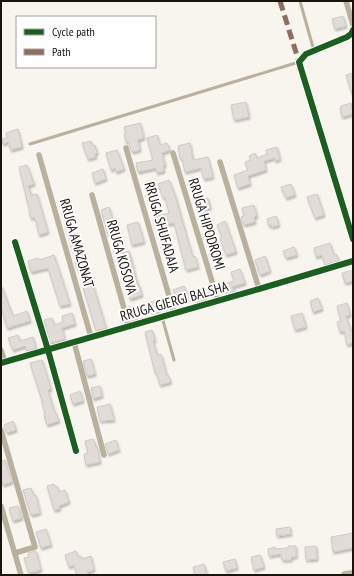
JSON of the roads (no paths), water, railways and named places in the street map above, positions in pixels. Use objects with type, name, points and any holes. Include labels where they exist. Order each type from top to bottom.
[{"type":"main road","points":[[345,575],[353,574]]},
{"type":"street","points":[[346,1],[353,25]]},
{"type":"street","points":[[353,30],[347,37],[306,54],[299,62],[353,239]]},
{"type":"street","name":"RRUGA SHUFADAJA","points":[[126,148],[174,313]]},
{"type":"street","name":"RRUGA HIPODROMI","points":[[173,153],[218,301]]},
{"type":"street","name":"RRUGA AMAZONAT","points":[[39,155],[91,337]]},
{"type":"street","points":[[220,162],[259,289]]},
{"type":"street","name":"RRUGA KOSOVA","points":[[92,195],[129,326]]},
{"type":"street","points":[[15,242],[48,350],[76,451]]},
{"type":"street","name":"RRUGA GJERGJ BALSHA","points":[[3,362],[353,261]]},
{"type":"street","points":[[74,342],[104,455]]},
{"type":"street","points":[[1,350],[3,362]]},
{"type":"street","points":[[1,430],[34,547],[15,553]]},
{"type":"street","points":[[1,506],[21,575]]},
{"type":"lane","points":[[300,1],[314,50]]},
{"type":"lane","points":[[30,144],[299,62]]},
{"type":"lane","points":[[162,317],[174,360]]}]
